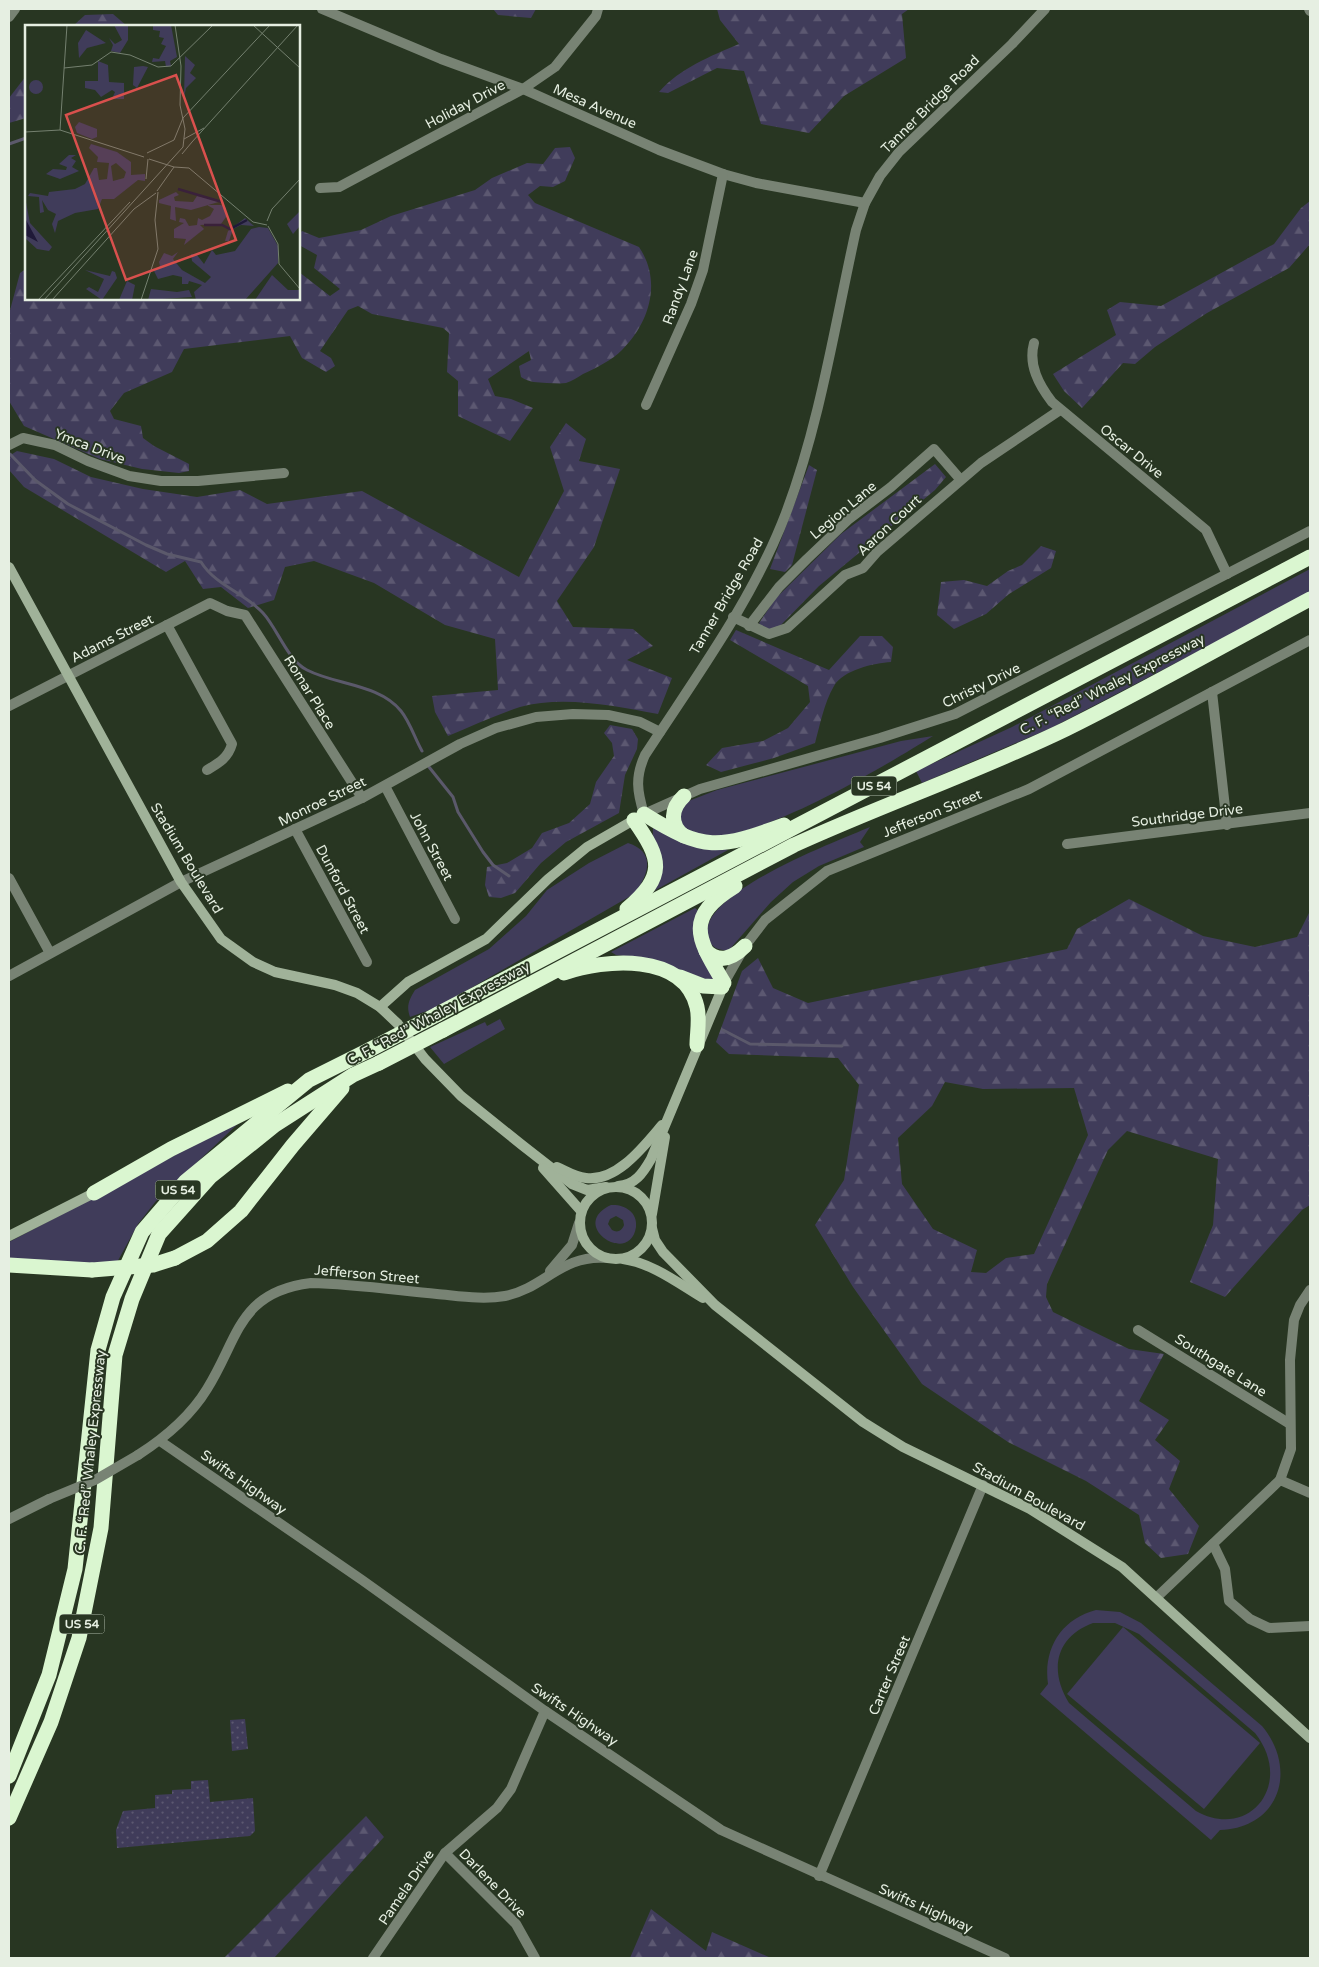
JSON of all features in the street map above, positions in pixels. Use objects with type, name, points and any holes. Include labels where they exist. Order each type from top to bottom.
[{"type":"highway","name":"C. F. “Red” Whaley Expressway","points":[[9,1776],[49,1675],[75,1569],[98,1350],[113,1297],[142,1232],[186,1181],[309,1080],[611,924],[1310,557]]},
{"type":"highway","name":"C. F. “Red” Whaley Expressway","points":[[9,1818],[51,1722],[79,1638],[101,1528],[116,1355],[132,1299],[159,1234],[210,1177],[275,1125],[353,1075],[443,1030],[794,845],[1066,729],[1310,599]]},
{"type":"highway","points":[[684,796],[677,803],[673,817],[678,832],[687,839]]},
{"type":"highway","points":[[639,817],[687,839],[723,843],[751,837],[838,805]]},
{"type":"highway","points":[[611,924],[647,889],[656,868],[654,851],[639,817]]},
{"type":"highway","points":[[524,986],[578,968],[610,962],[650,966],[704,986],[723,985],[700,938],[700,927],[709,904],[794,845]]},
{"type":"highway","points":[[706,951],[712,956],[727,958],[736,955],[745,946]]},
{"type":"highway","points":[[676,976],[688,989],[696,1006],[697,1045]]},
{"type":"highway","points":[[9,1265],[92,1270],[153,1265],[175,1258],[207,1241],[241,1211],[293,1145],[353,1075]]},
{"type":"highway","points":[[94,1193],[171,1149],[309,1080]]},
{"type":"main road","name":"Stadium Boulevard","points":[[9,567],[181,882],[221,939],[253,962],[275,972],[335,985],[357,993],[380,1007],[398,1024],[425,1059],[461,1096],[522,1146]]},
{"type":"main road","points":[[380,1007],[408,982],[486,939],[548,879],[587,847],[639,817]]},
{"type":"main road","name":"Jefferson Street","points":[[669,1116],[723,985]]},
{"type":"main road","points":[[539,1158],[574,1175],[586,1178],[597,1177],[624,1165],[634,1158],[669,1116]]},
{"type":"main road","points":[[522,1146],[587,1190],[627,1186],[644,1172],[669,1116]]},
{"type":"main road","points":[[669,1116],[652,1216],[652,1228],[655,1240],[662,1252],[715,1305]]},
{"type":"main road","points":[[522,1146],[581,1211]]},
{"type":"main road","points":[[618,1186],[630,1189],[640,1195],[648,1205],[652,1216]]},
{"type":"main road","points":[[606,1187],[595,1192],[586,1201],[581,1211],[579,1223],[581,1235],[587,1245],[596,1253],[607,1258],[636,1261],[650,1267],[715,1305]]},
{"type":"main road","points":[[9,1236],[94,1193]]},
{"type":"main road","points":[[619,1259],[631,1256],[641,1249],[648,1239],[652,1228]]},
{"type":"main road","name":"Stadium Boulevard","points":[[715,1305],[863,1422],[903,1447],[984,1485],[1070,1533],[1122,1567],[1310,1738]]},
{"type":"street","points":[[9,17],[15,9]]},
{"type":"street","name":"Mesa Avenue","points":[[322,9],[441,59],[523,89],[659,150],[723,174],[756,183],[865,203]]},
{"type":"street","name":"Holiday Drive","points":[[320,188],[339,187],[523,89],[555,67],[596,16],[598,9]]},
{"type":"street","name":"Tanner Bridge Road","points":[[639,817],[637,778],[645,755],[733,618],[764,562],[785,514],[805,457],[856,230],[865,203],[880,176],[899,152],[1012,44],[1045,9]]},
{"type":"street","name":"Randy Lane","points":[[646,404],[691,304],[703,270],[723,174]]},
{"type":"street","name":"Oscar Drive","points":[[1034,344],[1031,354],[1037,376],[1045,392],[1060,410],[1206,530],[1227,574]]},
{"type":"street","name":"Aaron Court","points":[[733,618],[769,634],[787,628],[846,576],[864,568],[877,552],[960,479],[1060,410]]},
{"type":"street","name":"Ymca Drive","points":[[9,445],[23,438],[55,446],[88,461],[129,476],[161,481],[198,481],[284,473]]},
{"type":"street","name":"Legion Lane","points":[[749,626],[779,587],[806,560],[849,519],[891,487],[934,449],[960,479]]},
{"type":"street","name":"Christy Drive","points":[[639,817],[700,789],[880,738],[955,714],[1310,531]]},
{"type":"street","name":"Adams Street","points":[[9,706],[210,602],[227,611]]},
{"type":"street","name":"Romar Place","points":[[227,611],[245,615],[362,798]]},
{"type":"street","points":[[167,625],[232,744],[229,754],[208,770]]},
{"type":"street","name":"Jefferson Street","points":[[723,985],[745,946],[765,920],[827,871],[1029,789],[1310,640]]},
{"type":"street","points":[[1212,692],[1227,825]]},
{"type":"street","name":"Monroe Street","points":[[9,976],[181,882],[362,798],[460,744],[496,728],[536,717],[573,714],[608,715],[640,722],[660,732]]},
{"type":"street","name":"John Street","points":[[385,786],[455,919]]},
{"type":"street","name":"Southridge Drive","points":[[1067,844],[1310,813]]},
{"type":"street","name":"Dunford Street","points":[[295,829],[367,962]]},
{"type":"street","points":[[9,878],[50,953]]},
{"type":"street","points":[[544,1277],[572,1245],[579,1223]]},
{"type":"street","name":"Jefferson Street","points":[[9,1519],[49,1499],[96,1480],[160,1441],[187,1416],[208,1388],[238,1326],[248,1313],[274,1293],[292,1285],[311,1283],[468,1298],[506,1296],[575,1260],[595,1257],[607,1258]]},
{"type":"street","points":[[1157,1597],[1280,1480],[1291,1449],[1290,1360],[1294,1320],[1300,1305],[1310,1290]]},
{"type":"street","name":"Southgate Lane","points":[[1138,1330],[1290,1424]]},
{"type":"street","name":"Swifts Highway","points":[[160,1441],[362,1580],[545,1710],[721,1830],[819,1876],[1005,1958]]},
{"type":"street","points":[[1280,1480],[1310,1493]]},
{"type":"street","name":"Carter Street","points":[[819,1876],[984,1485]]},
{"type":"street","points":[[1213,1544],[1225,1569],[1229,1601],[1250,1619],[1269,1628],[1310,1626]]},
{"type":"street","name":"Pamela Drive","points":[[373,1958],[445,1853],[497,1808],[511,1789],[545,1710]]},
{"type":"street","name":"Darlene Drive","points":[[445,1853],[516,1924],[535,1958]]},
{"type":"green space","points":[[493,9],[536,9],[531,18],[498,15]]},
{"type":"green space","points":[[717,9],[909,9],[902,14],[906,58],[844,96],[809,133],[761,124],[744,71],[717,68],[668,93],[659,92],[686,69],[739,44],[720,20]]},
{"type":"green space","points":[[113,14],[126,25],[74,25],[85,15]]},
{"type":"green space","points":[[25,77],[25,118],[9,123],[9,98]]},
{"type":"green space","points":[[570,147],[575,158],[565,181],[553,187],[540,186],[528,195],[535,203],[639,247],[646,260],[650,274],[650,301],[640,327],[622,350],[604,363],[566,383],[537,382],[521,377],[519,366],[531,360],[529,351],[488,379],[495,396],[511,399],[533,408],[510,441],[458,416],[458,381],[447,372],[449,333],[443,328],[372,314],[358,306],[348,310],[320,351],[331,358],[335,366],[326,372],[302,358],[290,336],[184,349],[172,372],[124,393],[110,411],[114,419],[141,426],[143,438],[154,446],[189,464],[189,471],[179,473],[142,469],[100,459],[24,426],[9,401],[9,314],[20,273],[25,270],[25,300],[300,300],[300,273],[330,296],[340,289],[314,268],[317,255],[300,246],[300,233],[302,231],[319,238],[361,230],[391,216],[475,190],[492,178],[527,163],[543,164],[555,148]]},
{"type":"green space","points":[[1310,201],[1310,244],[1289,268],[1207,313],[1155,347],[1135,364],[1123,363],[1082,408],[1064,391],[1053,374],[1116,335],[1107,310],[1120,302],[1161,306],[1274,244],[1301,208]]},
{"type":"green space","points":[[566,423],[586,439],[579,461],[620,469],[594,547],[557,601],[573,627],[633,629],[653,646],[627,660],[672,678],[658,714],[589,703],[554,702],[520,707],[448,736],[435,712],[432,696],[498,690],[495,639],[445,625],[374,583],[314,561],[285,567],[274,600],[248,608],[221,587],[203,589],[185,561],[166,572],[24,487],[9,470],[9,456],[17,451],[54,459],[91,477],[143,489],[197,497],[240,490],[267,504],[362,491],[519,577],[564,491],[550,447]]},
{"type":"green space","points":[[935,464],[946,477],[935,490],[819,586],[777,629],[766,631],[759,623],[776,598],[841,534]]},
{"type":"green space","points":[[809,465],[817,470],[792,565],[785,572],[770,569]]},
{"type":"green space","points":[[1041,546],[1056,551],[1051,568],[1009,594],[986,614],[954,629],[937,615],[941,582],[964,580],[987,586],[1008,571],[1022,565]]},
{"type":"green space","points":[[1310,569],[1310,593],[1051,728],[922,783],[916,771],[1012,727]]},
{"type":"green space","points":[[736,630],[829,670],[860,636],[882,636],[893,647],[891,662],[860,668],[838,680],[828,700],[815,743],[774,758],[721,772],[706,765],[722,748],[763,741],[788,728],[810,702],[808,686],[730,640]]},
{"type":"green space","points":[[610,725],[632,729],[638,739],[637,749],[625,775],[619,813],[566,842],[541,863],[515,893],[501,898],[489,897],[485,885],[487,867],[507,863],[532,848],[542,833],[569,823],[590,804],[596,782],[614,756],[612,743],[604,733]]},
{"type":"green space","points":[[933,736],[854,783],[790,814],[759,826],[730,835],[705,838],[696,836],[681,828],[679,810],[686,802],[717,790],[901,741]]},
{"type":"green space","points":[[653,824],[728,850],[652,892]]},
{"type":"green space","points":[[870,827],[860,842],[864,847],[819,866],[793,882],[771,902],[729,950],[719,949],[711,944],[708,938],[710,921],[723,904],[745,887],[801,857]]},
{"type":"green space","points":[[628,843],[643,852],[647,865],[643,880],[634,894],[438,1007],[410,1017],[409,1003],[415,990],[489,949],[526,916],[547,890],[589,863]]},
{"type":"green space","points":[[1129,899],[1203,936],[1255,947],[1297,937],[1310,911],[1310,1205],[1302,1210],[1225,1297],[1190,1282],[1213,1225],[1218,1159],[1127,1131],[1108,1150],[1047,1284],[1046,1297],[1053,1312],[1129,1349],[1164,1354],[1139,1401],[1169,1420],[1155,1440],[1180,1461],[1169,1489],[1199,1526],[1188,1554],[1161,1558],[1145,1543],[1139,1515],[1086,1481],[1008,1442],[922,1384],[853,1287],[815,1225],[844,1180],[859,1085],[838,1058],[729,1054],[716,1042],[742,971],[758,958],[773,988],[808,1003],[1067,949],[1077,929]],"holes":[[[945,1082],[983,1089],[1074,1088],[1088,1135],[1034,1254],[1006,1258],[986,1273],[971,1272],[977,1250],[933,1229],[902,1184],[898,1138],[932,1106]]]},
{"type":"green space","points":[[695,908],[699,911],[714,979],[711,981],[648,959],[616,955],[611,952]]},
{"type":"green space","points":[[500,1019],[505,1029],[444,1064],[430,1047],[485,1022],[487,1026]]},
{"type":"green space","points":[[242,1120],[156,1201],[138,1224],[115,1266],[9,1261],[9,1242]]},
{"type":"green space","points":[[611,1205],[621,1206],[629,1210],[635,1217],[636,1222],[631,1238],[623,1243],[614,1243],[605,1238],[598,1231],[596,1222],[599,1213]],"holes":[[[616,1216],[623,1220],[624,1225],[621,1230],[614,1231],[608,1224],[610,1219]]]},
{"type":"green space","points":[[1096,1610],[1120,1612],[1141,1623],[1262,1726],[1273,1743],[1279,1760],[1280,1777],[1277,1793],[1269,1808],[1257,1819],[1241,1827],[1220,1830],[1211,1840],[1040,1694],[1048,1684],[1048,1659],[1057,1637],[1073,1620]],"holes":[[[1093,1623],[1115,1623],[1139,1634],[1255,1733],[1266,1752],[1270,1771],[1268,1788],[1260,1802],[1249,1813],[1233,1819],[1215,1818],[1196,1811],[1069,1703],[1059,1679],[1059,1656],[1063,1646],[1080,1629]]]},
{"type":"green space","points":[[1123,1627],[1260,1743],[1204,1809],[1067,1694]]},
{"type":"green space","points":[[245,1719],[248,1749],[232,1751],[230,1720]]},
{"type":"green space","points":[[208,1780],[210,1802],[253,1798],[255,1831],[250,1836],[117,1848],[116,1830],[123,1811],[155,1808],[155,1795],[172,1794],[172,1790],[191,1789],[191,1781]]},
{"type":"green space","points":[[366,1816],[384,1837],[274,1958],[224,1958]]},
{"type":"green space","points":[[651,1909],[706,1951],[712,1932],[771,1958],[630,1958]]},
{"type":"waterway","points":[[9,144],[25,138]]},
{"type":"waterway","points":[[10,454],[35,480],[68,504],[146,545],[167,554],[201,562],[214,577],[248,600],[263,613],[288,652],[300,666],[318,675],[369,690],[392,702],[404,715],[422,751]]},
{"type":"waterway","points":[[429,767],[453,797],[458,812],[483,852],[493,865],[509,876]]},
{"type":"waterway","points":[[723,1030],[750,1044],[842,1046]]}]
